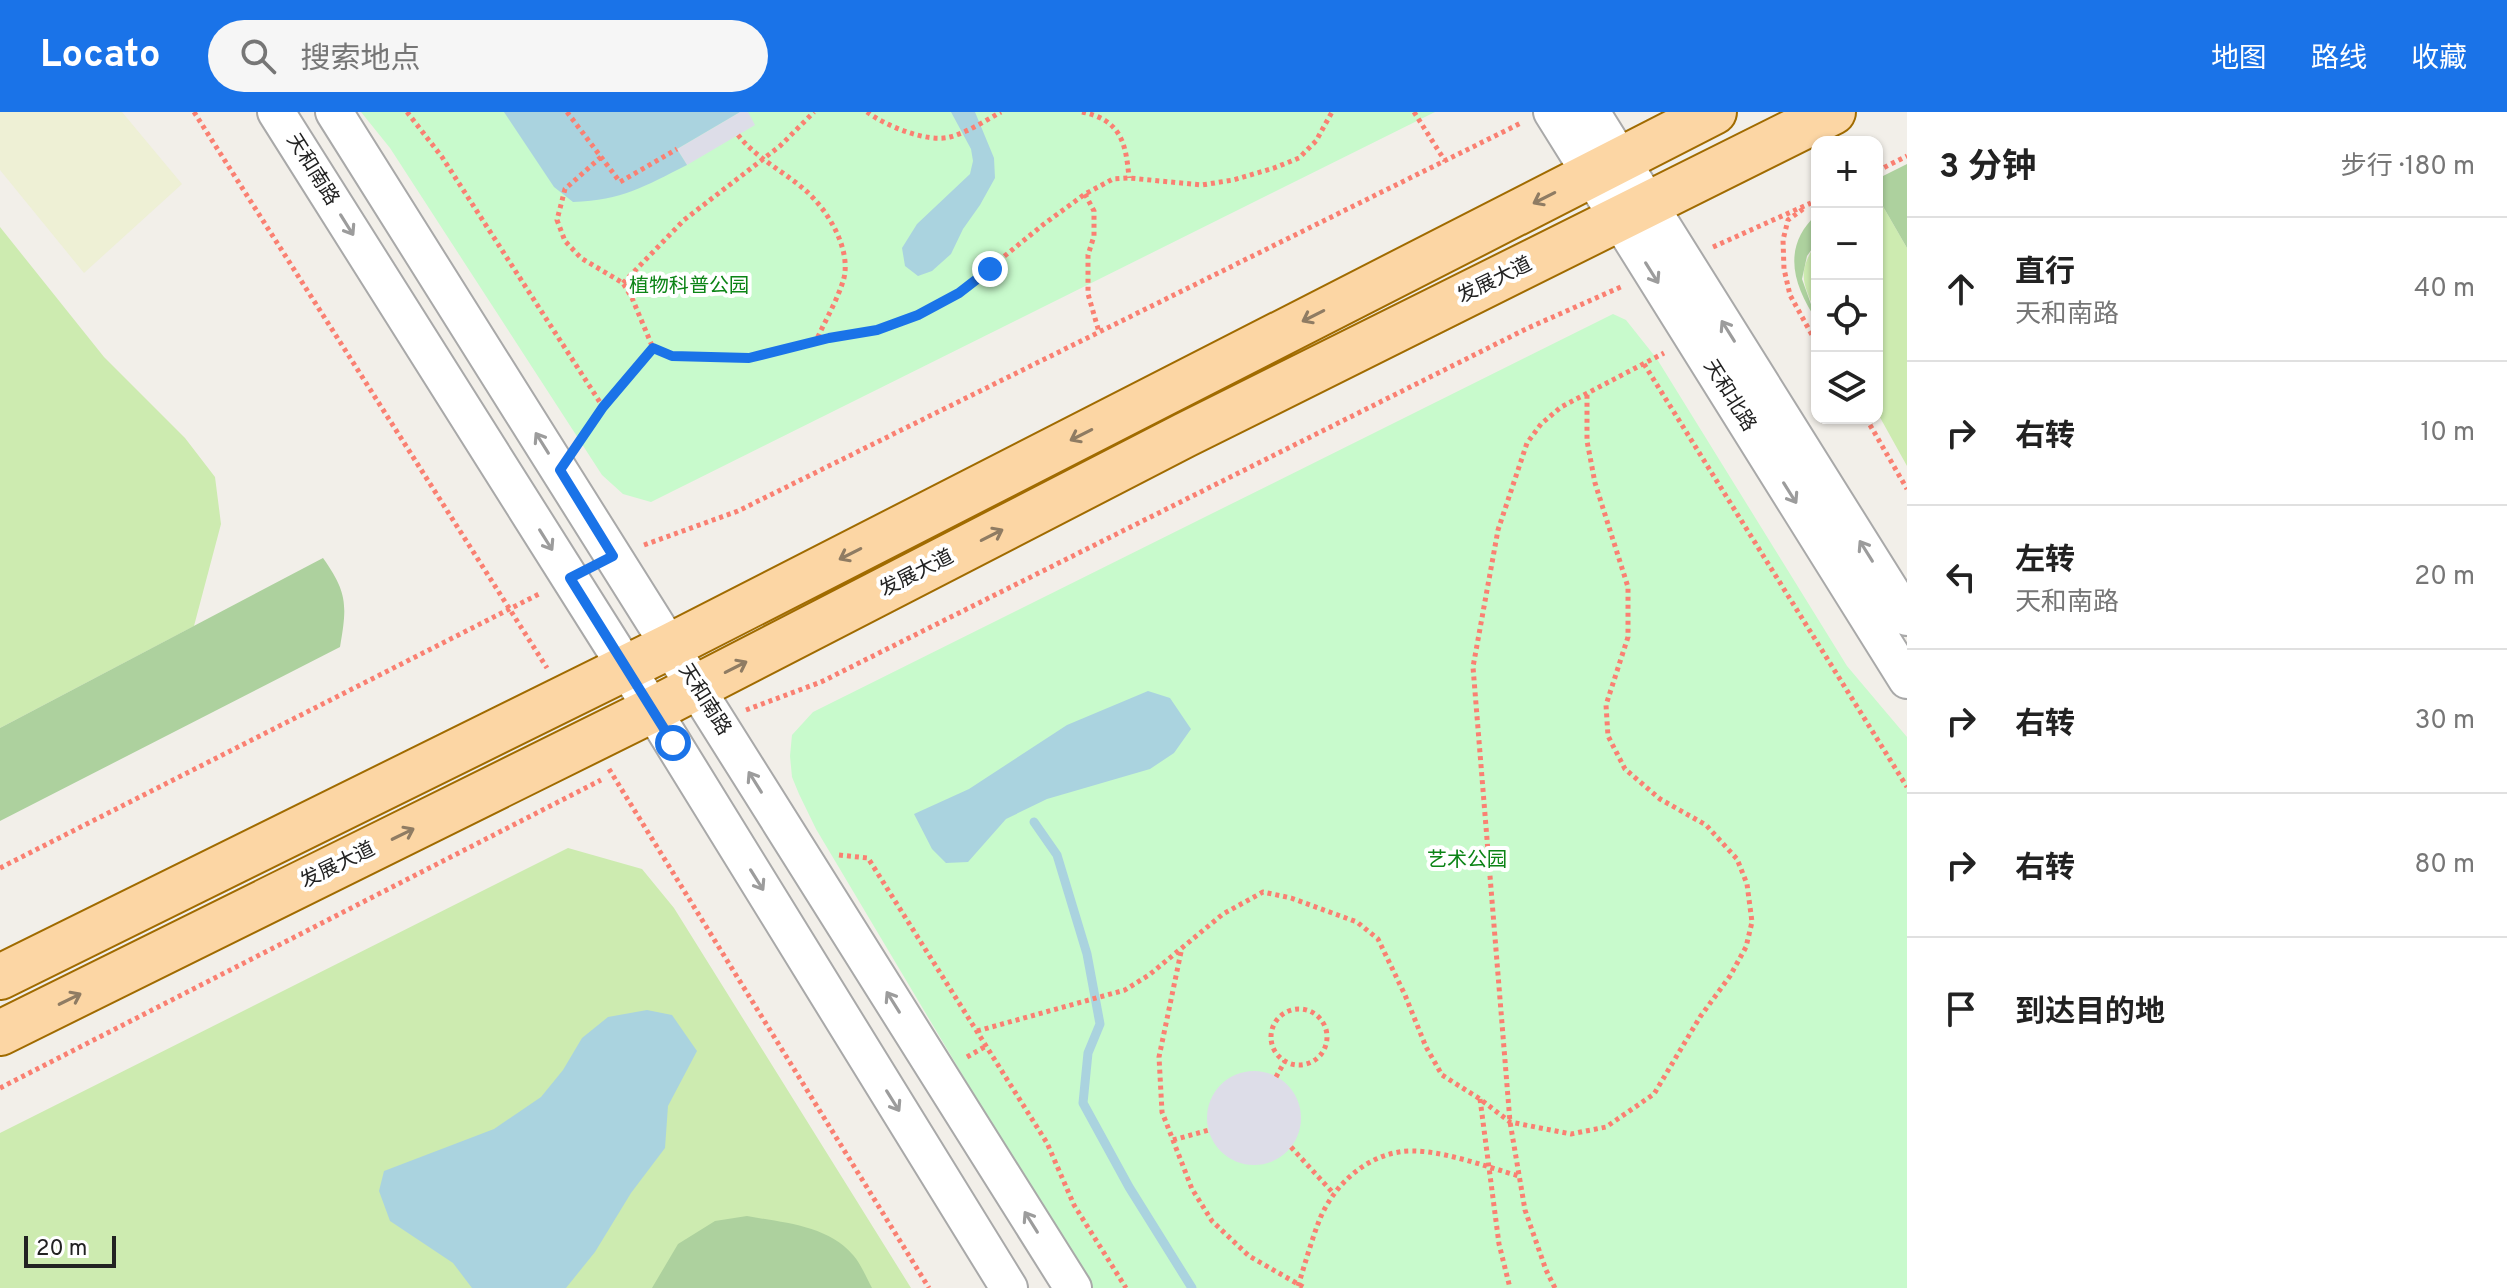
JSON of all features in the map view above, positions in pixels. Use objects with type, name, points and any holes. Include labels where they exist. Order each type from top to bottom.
[{"type":"main road","points":[[0,977],[670,646],[1714,112]]},
{"type":"main road","name":"发展大道","points":[[0,1033],[652,710],[707,704],[1185,435],[1833,112]]},
{"type":"street","name":"天和南路","points":[[276,112],[626,667],[1009,1288]]},
{"type":"street","name":"天和南路","points":[[334,112],[1073,1288]]},
{"type":"street","name":"天和北路","points":[[1591,112],[1606,167],[1633,212],[1907,617]]},
{"type":"street","name":"天和北路","points":[[1541,116],[1606,167]]},
{"type":"street","name":"天和北路","points":[[1668,267],[1693,338],[1907,680]]},
{"type":"path","points":[[407,112],[471,200],[603,407]]},
{"type":"path","points":[[567,112],[620,182],[677,149]]},
{"type":"path","points":[[623,283],[684,220],[780,146],[814,112]]},
{"type":"path","points":[[867,112],[914,135],[947,138],[1001,112]]},
{"type":"path","points":[[1082,112],[1097,115],[1116,129],[1127,148],[1129,178]]},
{"type":"path","points":[[601,157],[565,189],[557,220],[565,241],[581,258],[623,283],[653,348],[672,356],[749,358],[877,330],[918,315],[959,293],[1044,224],[1085,194],[1113,179],[1202,185],[1233,180],[1299,158],[1316,141],[1332,112]]},
{"type":"path","points":[[1414,112],[1445,161]]},
{"type":"path","points":[[613,556],[738,511],[1541,116]]},
{"type":"path","points":[[738,135],[746,145],[807,192],[826,215],[845,257],[844,278],[815,342]]},
{"type":"path","points":[[1883,168],[1907,156]]},
{"type":"path","points":[[1085,194],[1094,211],[1094,236],[1088,255],[1088,294],[1099,333]]},
{"type":"path","points":[[707,704],[821,682],[1528,328],[1811,203]]},
{"type":"path","points":[[1811,204],[1788,220],[1783,240],[1790,295],[1811,333]]},
{"type":"path","points":[[1555,1288],[1525,1210],[1510,1122],[1473,667],[1498,530],[1527,443],[1541,424],[1561,407],[1693,338]]},
{"type":"path","points":[[560,470],[603,407],[653,348]]},
{"type":"path","points":[[1644,364],[1907,787]]},
{"type":"path","points":[[977,1031],[1125,990],[1149,975],[1223,914],[1263,892],[1291,898],[1357,922],[1378,939],[1426,1047],[1442,1075],[1510,1122],[1571,1134],[1606,1127],[1654,1094],[1700,1017],[1730,976],[1746,947],[1752,922],[1747,884],[1737,859],[1706,825],[1660,799],[1625,769],[1608,736],[1606,705],[1628,637],[1628,587],[1595,483],[1587,441],[1587,393]]},
{"type":"path","points":[[1869,424],[1907,489]]},
{"type":"path","points":[[0,868],[570,578]]},
{"type":"path","points":[[0,1088],[625,768]]},
{"type":"path","points":[[799,851],[868,858],[1047,1143],[1074,1205],[1126,1288]]},
{"type":"path","points":[[1181,950],[1159,1057],[1162,1112],[1192,1189],[1212,1221],[1249,1256],[1305,1288]]},
{"type":"path","points":[[1297,1008],[1317,1015],[1327,1032],[1324,1050],[1305,1064],[1285,1061],[1272,1044],[1277,1019],[1297,1008]]},
{"type":"path","points":[[1276,1077],[1285,1061]]},
{"type":"path","points":[[1480,1099],[1499,1244],[1510,1288]]},
{"type":"path","points":[[1173,1140],[1209,1130]]},
{"type":"path","points":[[1291,1147],[1334,1194]]},
{"type":"path","points":[[1298,1286],[1320,1219],[1334,1194],[1362,1165],[1399,1151],[1439,1154],[1519,1176]]},
{"type":"green space","points":[[0,112],[122,112],[182,184],[84,273],[0,170]]},
{"type":"green space","name":"植物科普公园","points":[[361,112],[1435,112],[651,502],[623,494],[602,475],[390,148]]},
{"type":"green space","points":[[1907,164],[1907,248],[1883,206],[1883,176]]},
{"type":"green space","points":[[1883,206],[1907,248],[1907,466],[1883,423]]},
{"type":"green space","points":[[1811,221],[1811,250],[1802,279],[1811,310],[1802,294],[1794,266],[1798,240]]},
{"type":"green space","points":[[0,227],[104,357],[185,438],[215,477],[221,524],[194,626],[0,728]]},
{"type":"green space","points":[[1811,251],[1811,303],[1804,279]]},
{"type":"green space","name":"艺术公园","points":[[1613,314],[1626,320],[1657,359],[1847,666],[1907,737],[1907,1288],[1085,1288],[816,829],[792,777],[792,735],[813,712]]},
{"type":"green space","points":[[323,558],[344,600],[340,647],[0,821],[0,728]]},
{"type":"green space","points":[[568,848],[642,869],[674,908],[911,1288],[0,1288],[0,1133]]},
{"type":"green space","points":[[747,1216],[804,1227],[831,1237],[853,1255],[872,1288],[652,1288],[678,1244],[715,1221]]},
{"type":"shaded area","points":[[740,112],[748,112],[755,125],[687,165],[677,149]]},
{"type":"shaded area","points":[[1254,1071],[1272,1075],[1287,1085],[1297,1100],[1301,1118],[1297,1136],[1287,1151],[1272,1161],[1254,1165],[1236,1161],[1221,1151],[1211,1136],[1207,1118],[1211,1100],[1221,1085],[1236,1075]]},
{"type":"water","points":[[504,112],[740,112],[677,149],[687,165],[619,195],[573,202],[554,187]]},
{"type":"water","points":[[951,112],[975,112],[994,158],[995,178],[951,254],[932,271],[918,276],[905,266],[902,248],[917,224],[970,174],[973,161],[971,149]]},
{"type":"water","points":[[1148,691],[1170,698],[1191,729],[1174,753],[1150,769],[1047,799],[1006,819],[968,862],[946,863],[932,849],[914,814],[969,789],[1067,725]]},
{"type":"water","points":[[647,1010],[672,1015],[697,1051],[668,1106],[665,1148],[631,1193],[595,1252],[566,1288],[472,1288],[453,1263],[390,1221],[379,1191],[384,1171],[494,1129],[541,1097],[563,1070],[582,1038],[608,1017]]},
{"type":"waterway","points":[[1034,822],[1057,855],[1087,954],[1100,1024],[1088,1053],[1083,1103],[1129,1187],[1192,1288]]},
{"type":"route","points":[[673,743],[570,578],[613,556],[560,470],[603,407],[653,348],[672,356],[749,358],[829,338],[877,330],[918,315],[959,293],[990,269]]}]
